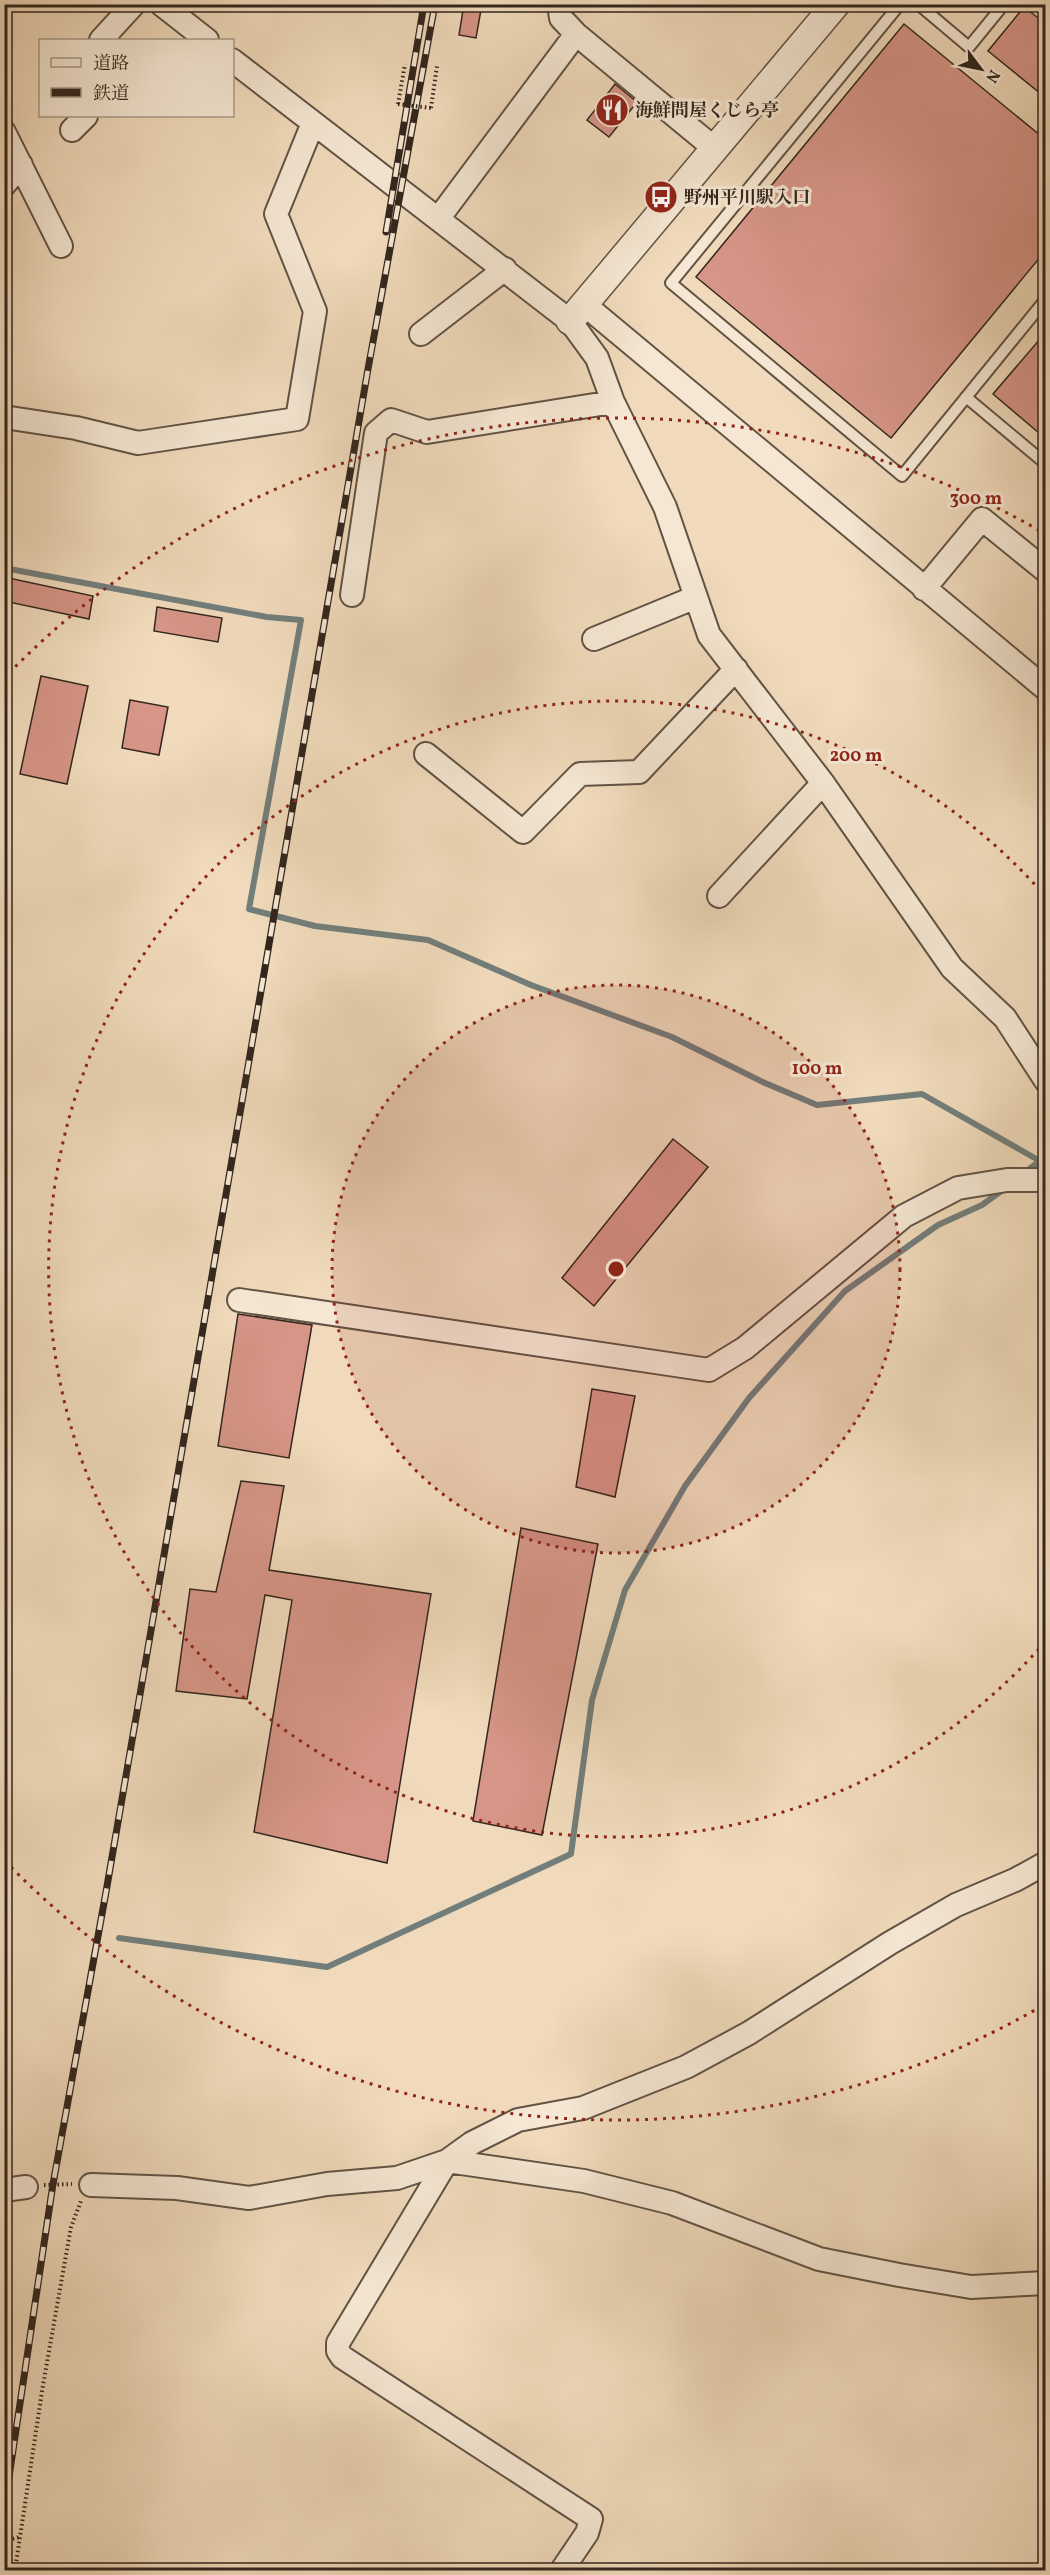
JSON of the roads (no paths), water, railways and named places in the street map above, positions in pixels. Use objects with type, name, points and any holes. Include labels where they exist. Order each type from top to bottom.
[{"type":"street","points":[[102,39],[134,4]]},
{"type":"street","points":[[161,4],[206,39]]},
{"type":"street","points":[[559,4],[561,18],[576,34],[714,147]]},
{"type":"street","points":[[577,313],[836,4]]},
{"type":"street","points":[[438,219],[576,34]]},
{"type":"street","points":[[234,62],[505,269],[577,313],[1046,689]]},
{"type":"street","points":[[4,417],[75,428],[138,443],[297,419],[315,311],[276,214],[313,123]]},
{"type":"street","points":[[4,132],[61,246]]},
{"type":"street","points":[[4,185],[21,165]]},
{"type":"street","points":[[421,334],[505,269]]},
{"type":"street","points":[[577,313],[613,402],[665,507],[709,635],[823,783],[952,968],[1005,1018],[1046,1081]]},
{"type":"street","points":[[352,595],[376,433],[391,420],[427,432],[613,402]]},
{"type":"street","points":[[924,589],[982,519],[1046,571]]},
{"type":"street","points":[[594,639],[696,597]]},
{"type":"street","points":[[426,754],[524,832],[580,774],[639,771],[736,669]]},
{"type":"street","points":[[719,896],[823,783]]},
{"type":"street","points":[[239,1300],[709,1370],[746,1348],[904,1216],[958,1188],[1007,1180],[1046,1180]]},
{"type":"street","points":[[91,2185],[177,2188],[249,2198],[327,2184],[397,2178],[447,2161],[472,2143],[518,2120],[583,2108],[686,2067],[749,2033],[890,1943],[956,1905],[1015,1880],[1046,1863]]},
{"type":"street","points":[[447,2161],[584,2181],[672,2203],[819,2259],[971,2287],[1046,2283]]},
{"type":"street","points":[[447,2161],[338,2343],[338,2351],[342,2357],[591,2519],[587,2533],[562,2571]]},
{"type":"lane","points":[[900,4],[671,283],[902,476],[1046,298]]},
{"type":"lane","points":[[918,4],[969,47],[1004,4]]},
{"type":"lane","points":[[966,397],[1046,464]]},
{"type":"waterway","points":[[4,568],[267,617],[301,620],[249,909],[315,926],[428,940],[531,985],[672,1037],[765,1083],[817,1105],[922,1094],[1040,1161],[1046,1161]]},
{"type":"waterway","points":[[1024,1173],[1040,1161]]},
{"type":"waterway","points":[[119,1938],[327,1967],[571,1854],[592,1700],[625,1590],[685,1486],[749,1398],[845,1291],[938,1225],[982,1205],[1004,1189]]},
{"type":"railway","points":[[386,232],[424,4]]},
{"type":"railway","points":[[4,2510],[53,2184],[106,1892],[368,369],[435,4]]},
{"type":"place","name":"海鮮問屋くじら亭","points":[[612,110]]},
{"type":"place","name":"野州平川駅入口","points":[[661,197]]}]
